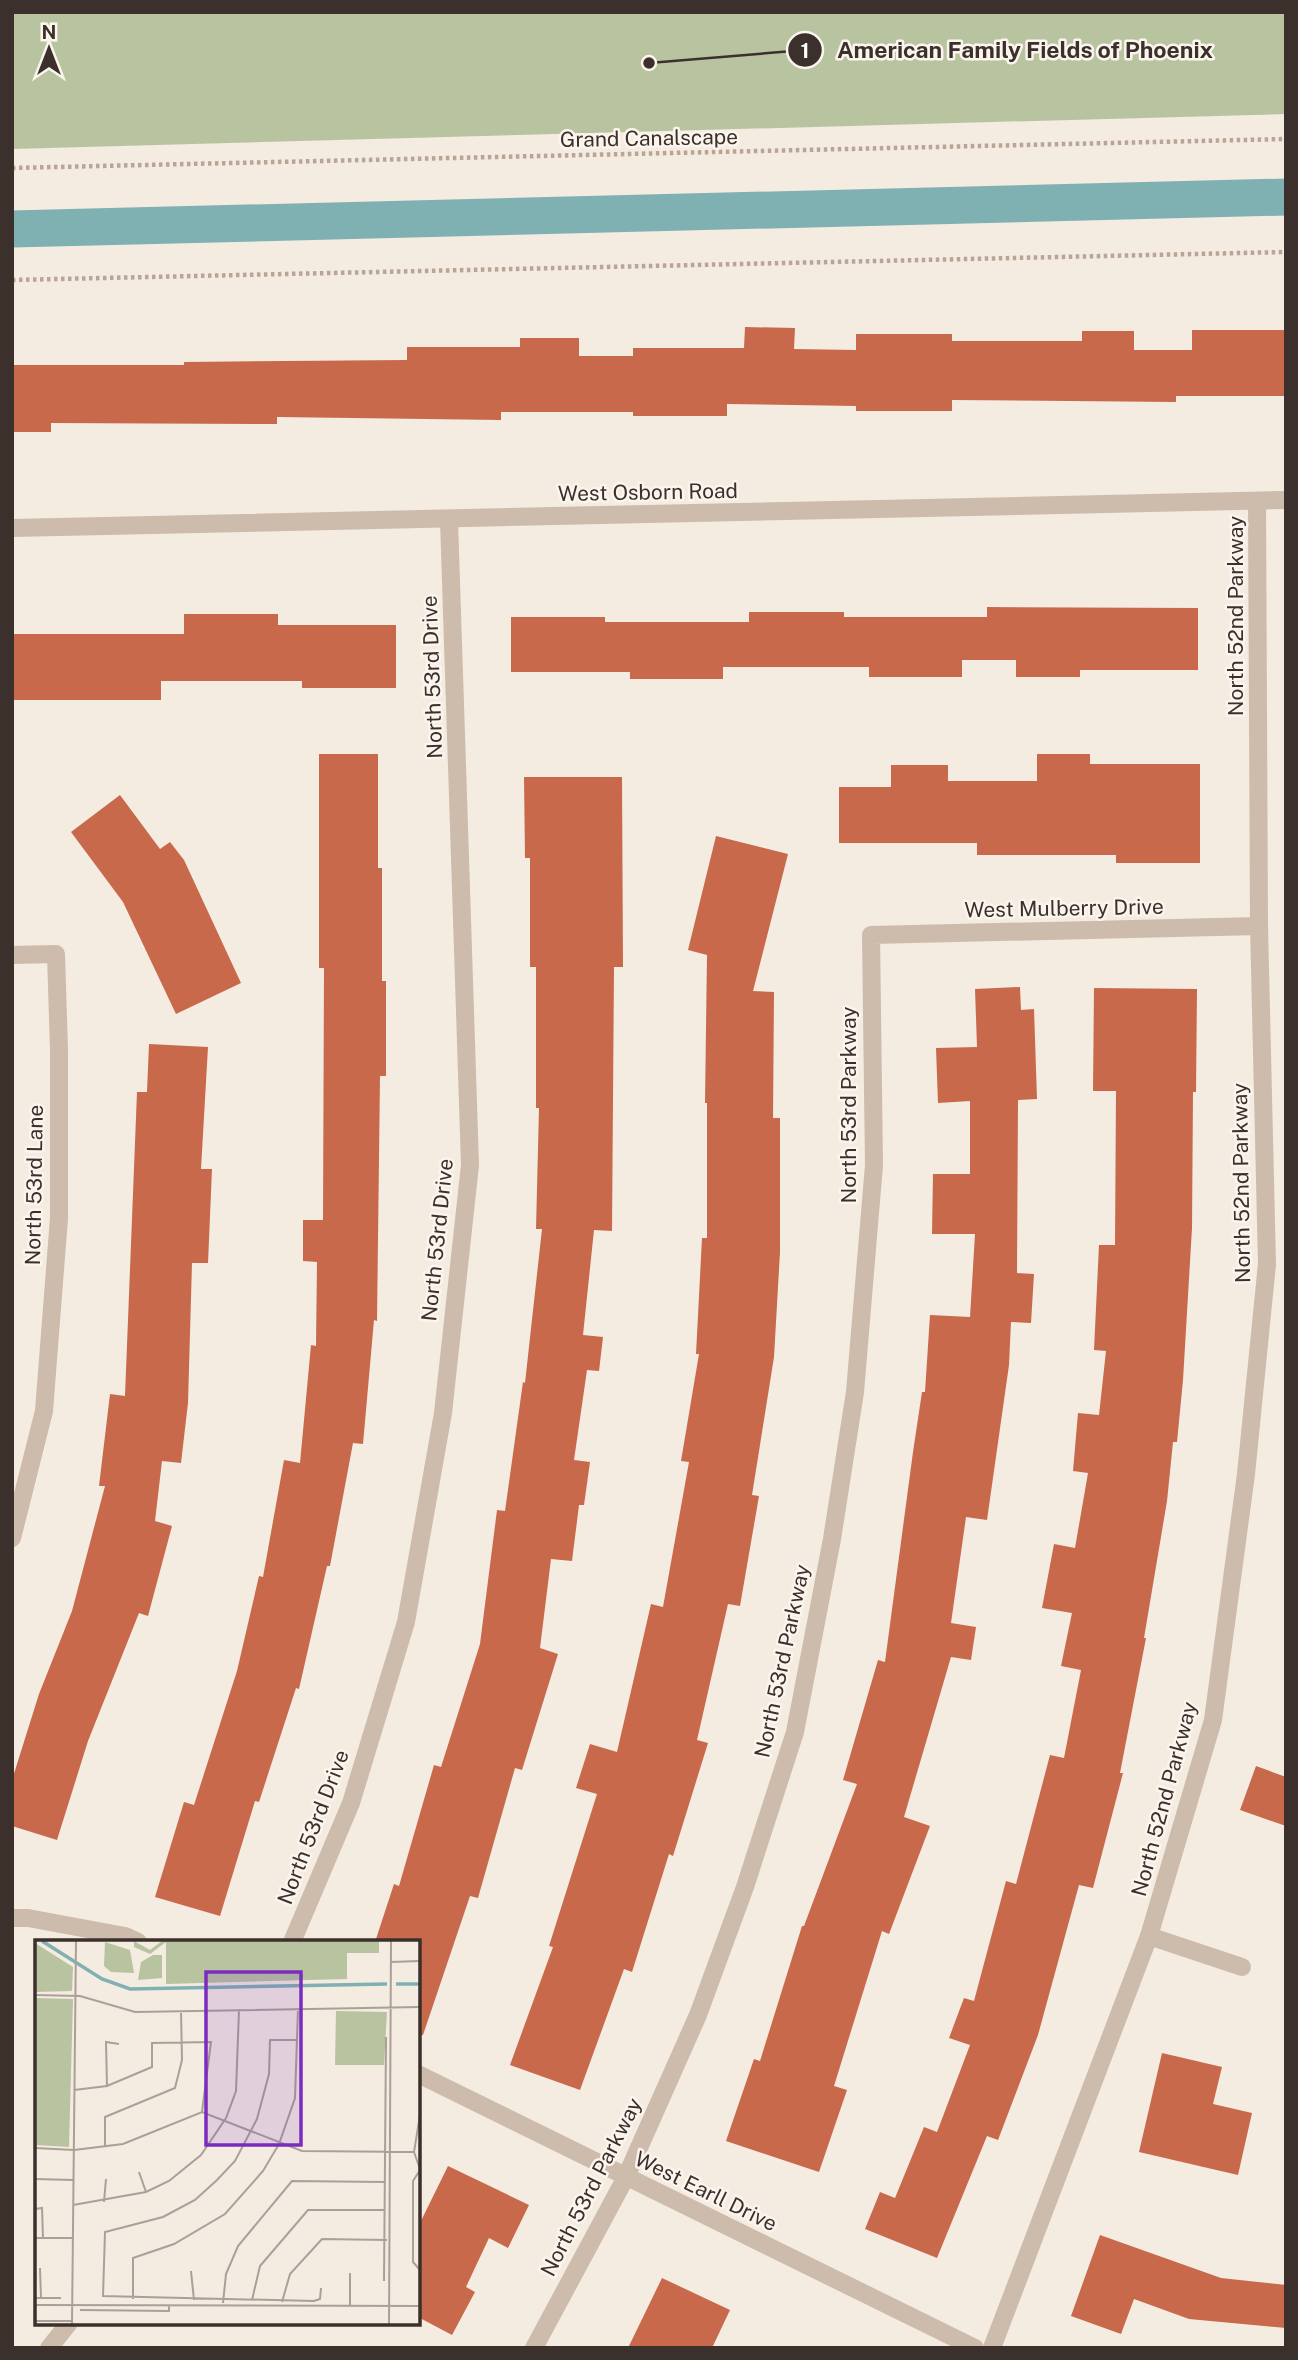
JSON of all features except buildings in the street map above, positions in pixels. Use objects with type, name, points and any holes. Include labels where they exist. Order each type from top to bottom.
[{"type":"street","name":"West Osborn Road","points":[[12,528],[1286,500]]},
{"type":"street","name":"North 52nd Parkway","points":[[992,2348],[1149,1936],[1213,1720],[1246,1474],[1267,1264],[1259,926],[1257,501]]},
{"type":"street","name":"North 53rd Drive","points":[[293,1940],[351,1803],[406,1622],[444,1400],[470,1165],[449,520]]},
{"type":"street","name":"West Mulberry Drive","points":[[871,935],[1259,926]]},
{"type":"street","name":"North 53rd Parkway","points":[[534,2348],[626,2178],[698,2014],[745,1886],[794,1732],[832,1539],[855,1392],[874,1165],[871,935]]},
{"type":"street","name":"North 53rd Lane","points":[[12,954],[56,954],[59,1050],[59,1218],[44,1411],[12,1538]]},
{"type":"street","points":[[12,1918],[28,1918],[125,1936],[134,1940]]},
{"type":"street","points":[[1149,1936],[1242,1967]]},
{"type":"street","name":"West Earll Drive","points":[[420,2075],[975,2348]]},
{"type":"street","points":[[49,2348],[67,2325]]},
{"type":"path","name":"Grand Canalscape","points":[[12,168],[1286,139]]},
{"type":"path","points":[[12,280],[1286,252]]},
{"type":"green space","points":[[12,12],[1286,12],[1286,114],[12,149]]},
{"type":"waterway","points":[[12,229],[1286,197]]},
{"type":"place","name":"American Family Fields of Phoenix","points":[[649,63]]}]
